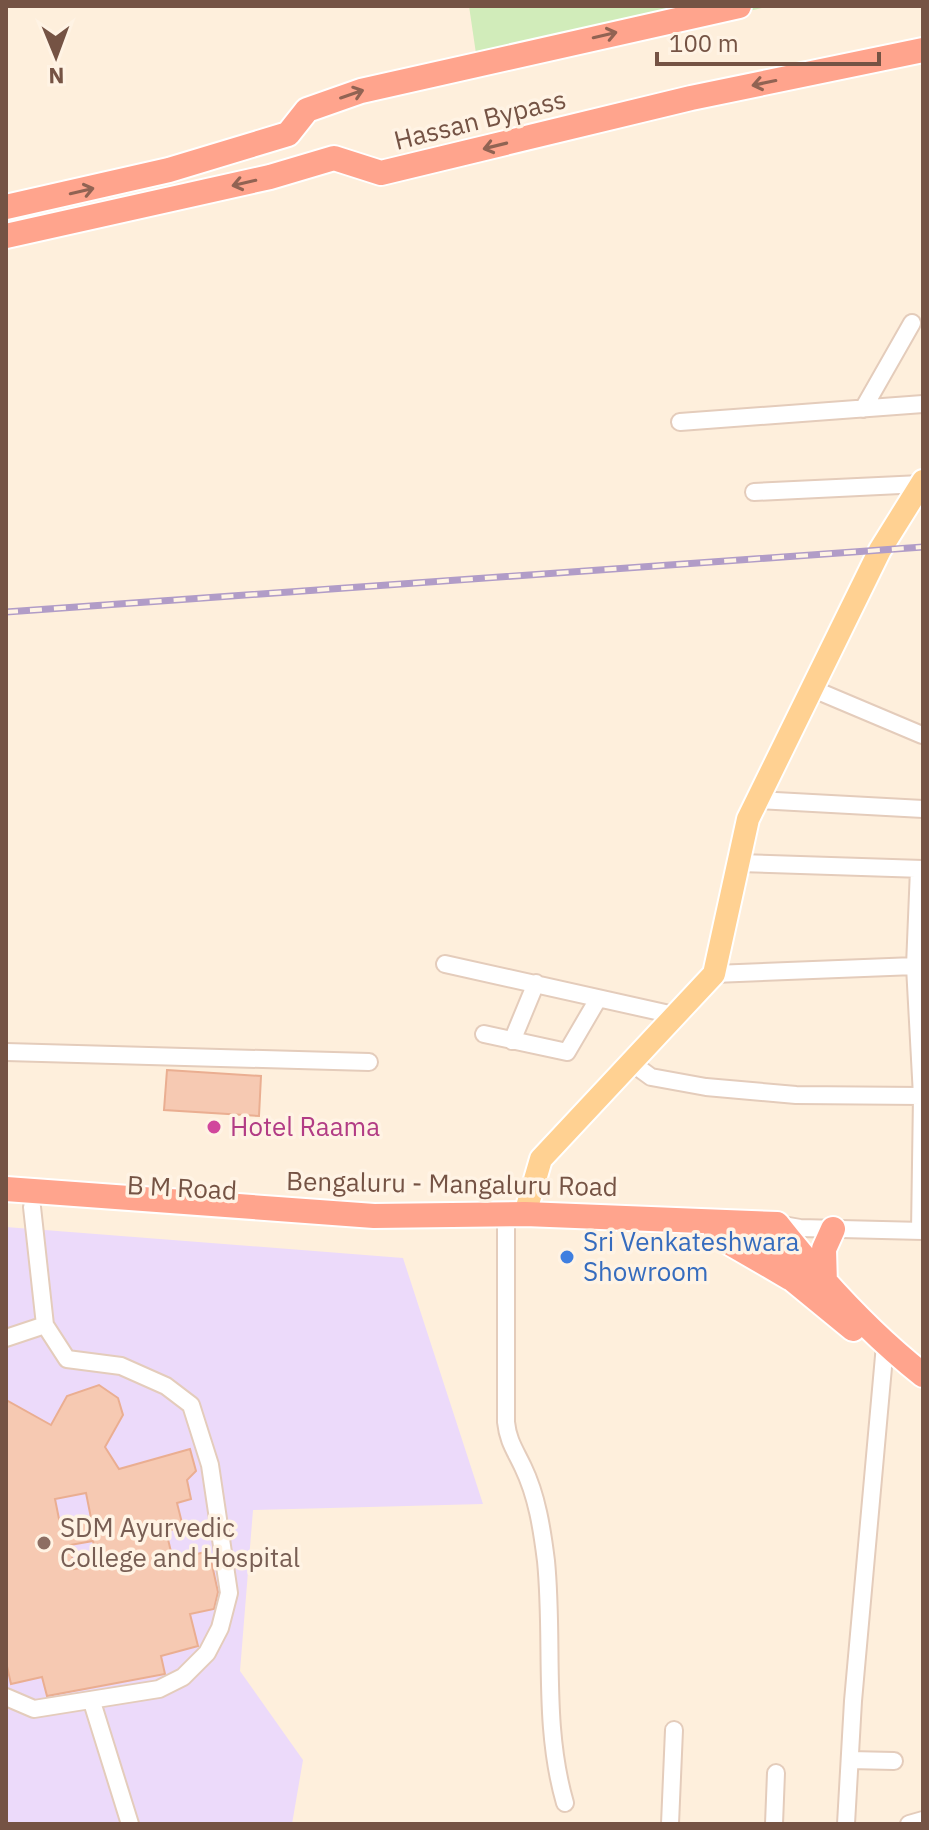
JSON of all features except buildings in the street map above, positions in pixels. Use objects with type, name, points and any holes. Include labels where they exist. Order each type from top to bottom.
[{"type":"highway","name":"Hassan Bypass","points":[[6,207],[169,170],[288,134],[307,110],[361,91],[739,6]]},
{"type":"highway","name":"Hassan Bypass","points":[[6,236],[270,177],[334,158],[381,173],[691,98],[923,50]]},
{"type":"highway","name":"Bengaluru - Mangaluru Road","points":[[6,1189],[374,1216],[778,1230]]},
{"type":"highway","name":"B M Road","points":[[6,1205],[357,1226],[515,1220],[716,1235],[778,1230]]},
{"type":"highway","points":[[825,1285],[824,1249],[833,1229]]},
{"type":"highway","points":[[778,1230],[792,1279]]},
{"type":"highway","points":[[778,1230],[825,1285],[881,1342],[923,1375]]},
{"type":"highway","points":[[716,1235],[792,1279],[813,1300],[861,1335],[881,1342]]},
{"type":"main road","points":[[515,1220],[541,1159],[629,1061],[714,974],[748,819],[880,550],[922,483]]},
{"type":"street","points":[[863,409],[912,323]]},
{"type":"street","points":[[680,422],[923,404]]},
{"type":"street","points":[[754,492],[922,483]]},
{"type":"street","points":[[813,689],[922,735]]},
{"type":"street","points":[[758,800],[923,809]]},
{"type":"street","points":[[739,863],[921,869],[921,1231]]},
{"type":"street","points":[[445,964],[674,1015]]},
{"type":"street","points":[[714,974],[919,966]]},
{"type":"street","points":[[512,1041],[536,983]]},
{"type":"street","points":[[484,1034],[562,1053],[571,1050],[598,999]]},
{"type":"street","points":[[6,1052],[369,1062]]},
{"type":"street","points":[[629,1061],[651,1077],[706,1087],[796,1095],[922,1096]]},
{"type":"street","points":[[6,1697],[34,1709],[159,1689],[183,1677],[207,1653],[220,1628],[229,1593],[210,1465],[191,1405],[166,1386],[121,1366],[67,1359],[45,1325],[32,1207]]},
{"type":"street","points":[[515,1220],[508,1438],[537,1506],[546,1563],[549,1708],[556,1771],[565,1803]]},
{"type":"street","name":"Bengaluru - Mangaluru Road","points":[[778,1230],[921,1231]]},
{"type":"street","points":[[6,1338],[45,1325]]},
{"type":"street","points":[[846,1824],[881,1342]]},
{"type":"street","points":[[92,1702],[130,1824]]},
{"type":"street","points":[[670,1824],[674,1730]]},
{"type":"street","points":[[850,1760],[894,1761]]},
{"type":"street","points":[[774,1824],[776,1773]]},
{"type":"street","points":[[909,1824],[923,1820]]},
{"type":"shaded area","points":[[6,1227],[403,1258],[483,1504],[253,1510],[240,1671],[303,1760],[292,1824],[6,1824]]},
{"type":"green space","points":[[469,6],[770,6],[479,74]]},
{"type":"railway","points":[[6,612],[923,547]]},
{"type":"place","name":"Hotel Raama","points":[[214,1127]]},
{"type":"place","name":"Sri Venkateshwara Showroom","points":[[567,1257]]},
{"type":"place","name":"SDM Ayurvedic College and Hospital","points":[[44,1543]]}]
